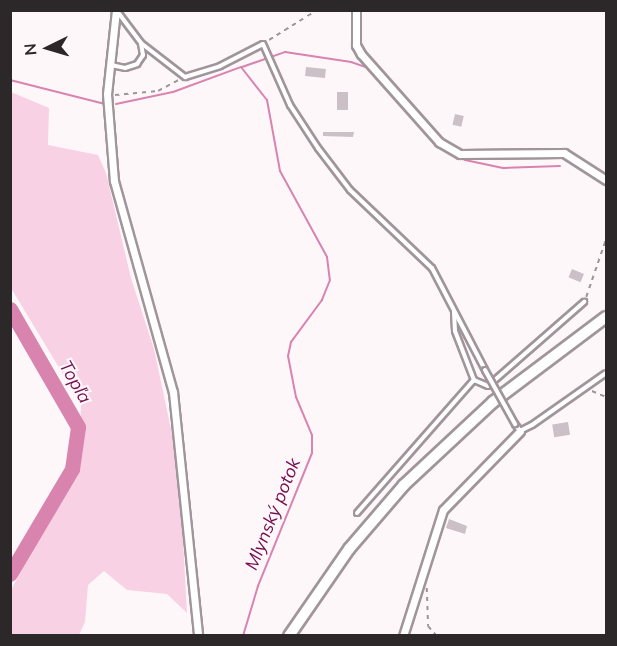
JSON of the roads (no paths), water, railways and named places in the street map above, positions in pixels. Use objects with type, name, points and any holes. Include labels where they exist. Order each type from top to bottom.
[{"type":"main road","points":[[289,636],[349,549],[404,485],[493,402],[606,317]]},
{"type":"street","points":[[116,10],[109,64],[108,97],[114,181],[173,392],[198,636]]},
{"type":"street","points":[[356,10],[356,45],[361,54],[439,142],[460,154],[564,153],[606,180]]},
{"type":"street","points":[[403,636],[443,510],[520,431]]},
{"type":"lane","points":[[116,10],[141,43],[172,71],[185,77],[220,66],[263,44],[290,105],[318,148],[350,190],[432,268],[485,370],[520,431],[606,373]]},
{"type":"lane","points":[[109,64],[125,68],[136,64],[143,55],[141,43]]},
{"type":"lane","points":[[454,311],[455,331],[474,380],[488,386],[498,380],[584,302]]},
{"type":"lane","points":[[357,513],[474,380]]},
{"type":"waterway","points":[[242,67],[285,52],[351,62],[368,68],[444,150],[465,160],[504,168],[560,166]]},
{"type":"waterway","name":"Mlynský potok","points":[[116,104],[173,92],[241,67],[267,100],[280,171],[327,257],[330,280],[322,300],[291,342],[288,356],[296,397],[312,435],[312,453],[258,586],[243,636]]},
{"type":"waterway","name":"Mlynský potok","points":[[10,80],[105,104]]},
{"type":"waterway","name":"Topľa","points":[[10,309],[78,427],[72,469],[10,574]]}]
